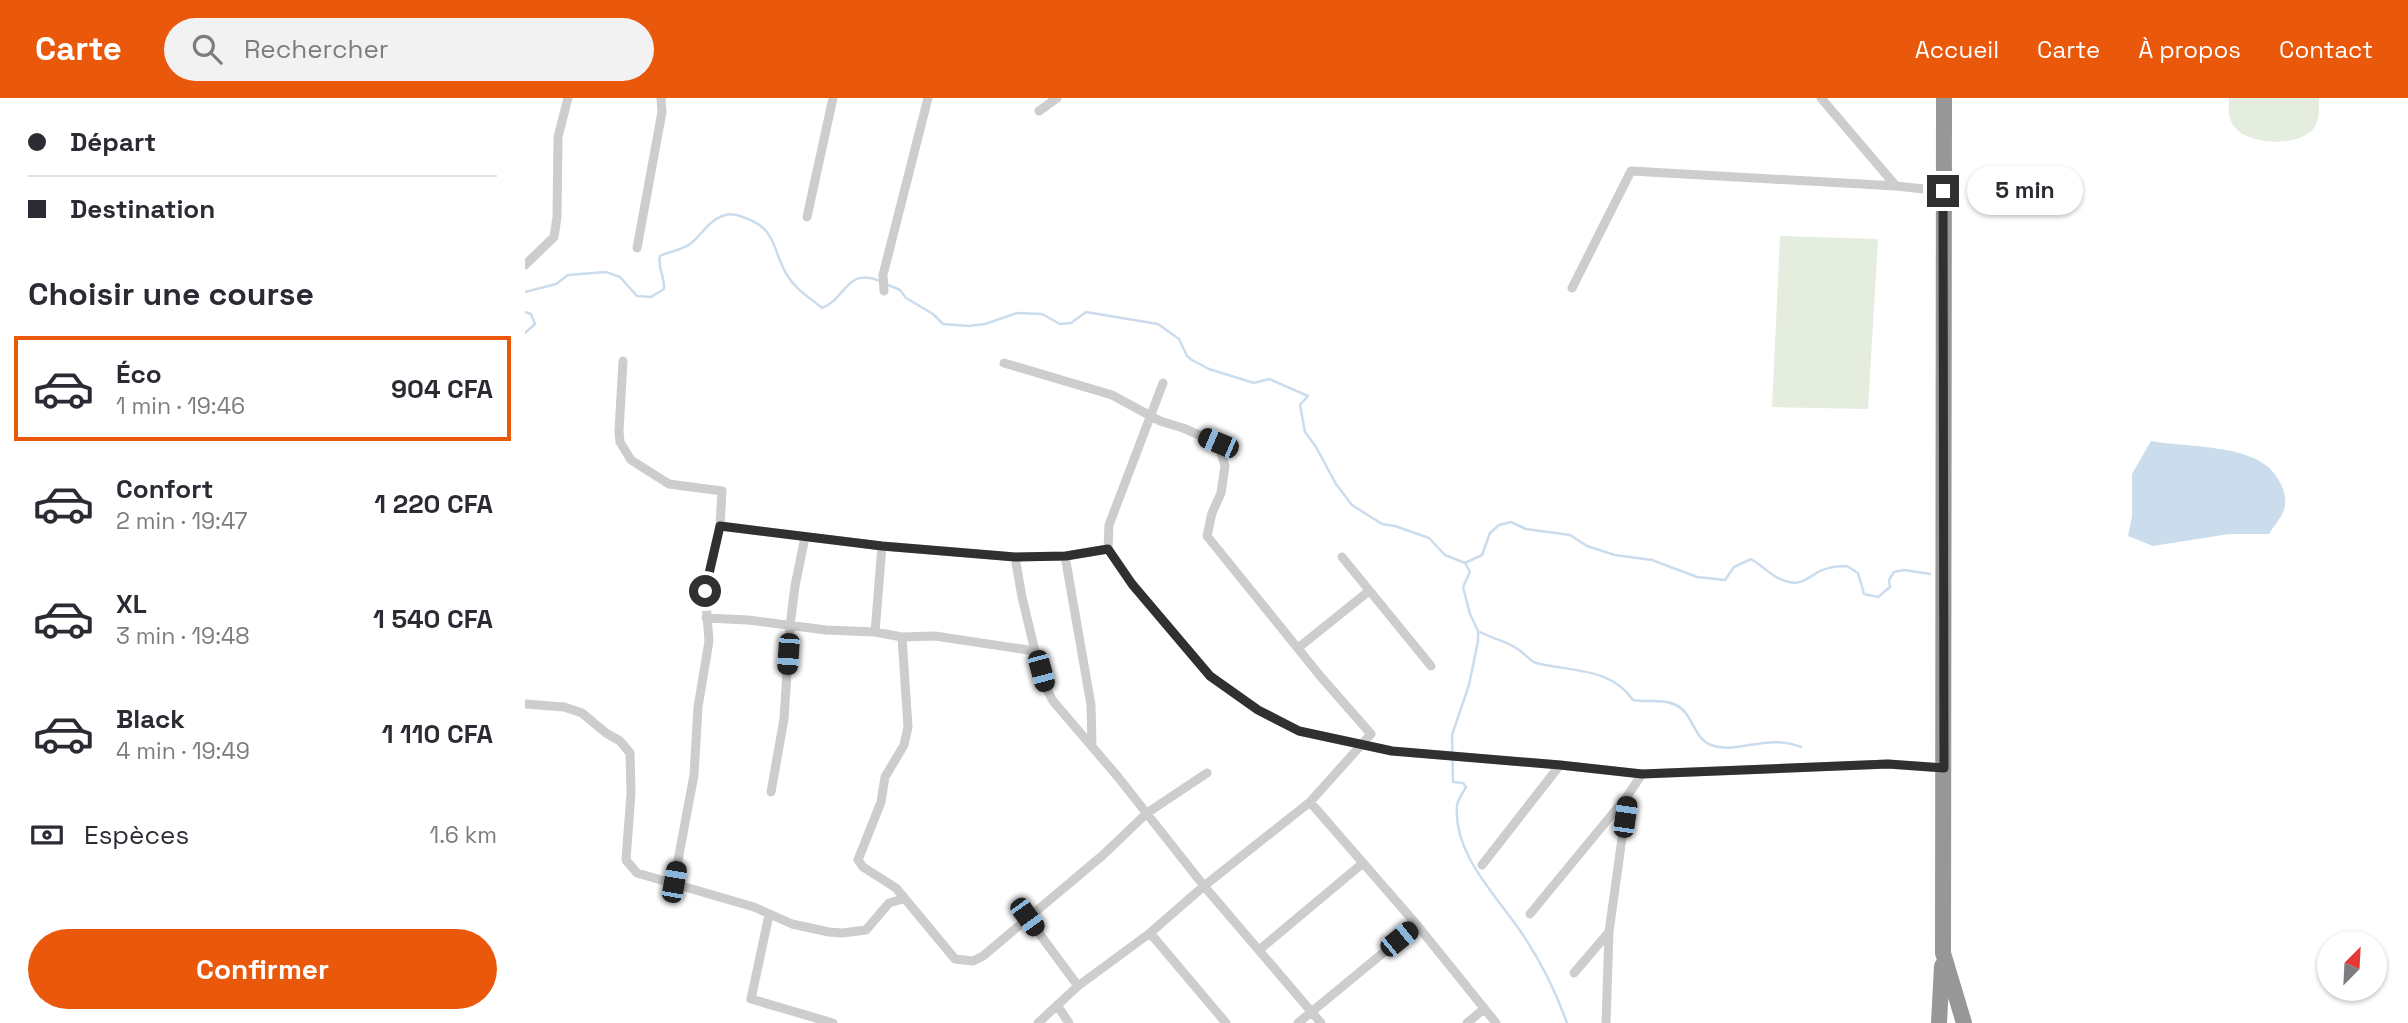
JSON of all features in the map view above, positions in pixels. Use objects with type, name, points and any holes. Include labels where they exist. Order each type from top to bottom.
[{"type":"highway","points":[[1939,1023],[1943,953],[1944,768],[1944,98]]},
{"type":"highway","points":[[1943,953],[1964,1023]]},
{"type":"street","points":[[525,265],[554,237],[557,217],[558,138],[568,98]]},
{"type":"street","points":[[636,248],[662,111],[661,98]]},
{"type":"street","points":[[807,217],[832,98]]},
{"type":"street","points":[[884,291],[883,275],[928,98]]},
{"type":"street","points":[[1039,111],[1057,98]]},
{"type":"street","points":[[1821,98],[1896,186]]},
{"type":"street","points":[[1572,288],[1631,172],[1896,186],[1943,191]]},
{"type":"street","points":[[623,361],[619,431],[625,454],[643,469],[670,484],[722,491],[720,526],[705,591],[709,641],[698,707],[694,775],[674,882]]},
{"type":"street","points":[[1004,363],[1112,395],[1150,417],[1218,443],[1225,466],[1221,493],[1212,513],[1207,536],[1371,734],[1310,802],[1204,886],[1150,933],[1078,986],[1038,1023]]},
{"type":"street","points":[[1163,383],[1109,525],[1108,549],[1132,584],[1210,676],[1258,710],[1299,731],[1392,751],[1642,774],[1888,764],[1944,768]]},
{"type":"street","points":[[720,526],[882,546],[1015,557],[1066,556],[1108,549]]},
{"type":"street","points":[[771,793],[784,719],[790,626],[805,537]]},
{"type":"street","points":[[875,632],[882,546]]},
{"type":"street","points":[[1066,556],[1091,705],[1092,745]]},
{"type":"street","points":[[1015,557],[1035,651],[1045,686],[1053,701],[1092,745],[1204,886],[1321,1023]]},
{"type":"street","points":[[1342,557],[1431,666]]},
{"type":"street","points":[[1298,649],[1369,591]]},
{"type":"street","points":[[706,618],[875,632],[902,637],[935,636],[1035,651]]},
{"type":"street","points":[[902,637],[908,727],[904,745],[885,777],[881,802],[858,860],[863,867],[896,887],[903,899],[955,959],[964,962],[983,956],[1103,855],[1147,813],[1207,773]]},
{"type":"street","points":[[525,704],[563,707],[582,713],[620,741],[630,753],[631,793],[626,860],[637,873],[754,907],[792,924],[842,933],[866,930],[890,903],[903,899]]},
{"type":"street","points":[[1482,865],[1560,765]]},
{"type":"street","points":[[1530,914],[1628,795],[1642,774]]},
{"type":"street","points":[[1606,1023],[1609,932],[1628,795]]},
{"type":"street","points":[[1310,802],[1417,925],[1496,1023]]},
{"type":"street","points":[[1259,950],[1363,863]]},
{"type":"street","points":[[769,915],[751,999],[833,1023]]},
{"type":"street","points":[[1027,917],[1078,986]]},
{"type":"street","points":[[1298,1023],[1417,925]]},
{"type":"street","points":[[1574,973],[1609,932]]},
{"type":"street","points":[[1150,933],[1226,1023]]},
{"type":"street","points":[[1057,1005],[1069,1023]]},
{"type":"street","points":[[1467,1023],[1484,1009]]},
{"type":"green space","points":[[2229,98],[2319,98],[2318,119],[2313,129],[2296,139],[2272,142],[2260,140],[2240,132],[2233,125],[2229,115]]},
{"type":"green space","points":[[1780,236],[1878,239],[1868,409],[1772,407]]},
{"type":"water","points":[[2151,441],[2221,449],[2255,459],[2269,467],[2282,486],[2285,502],[2283,513],[2269,534],[2229,534],[2153,546],[2128,536],[2132,516],[2132,474]]},
{"type":"waterway","points":[[525,292],[556,284],[568,275],[606,272],[620,277],[637,296],[651,297],[664,289],[660,256],[686,246],[712,222],[730,214],[743,217],[762,227],[772,240],[790,280],[822,308],[837,298],[853,281],[860,278],[880,281]]},
{"type":"waterway","points":[[886,284],[900,290],[906,298],[933,314],[943,324],[985,324],[1017,313],[1042,314],[1060,324],[1071,323],[1086,312],[1158,324],[1179,339],[1187,356],[1209,369],[1254,383],[1269,379],[1308,396],[1300,405],[1305,432],[1352,505],[1382,524],[1429,538],[1445,555],[1465,563],[1482,555],[1490,533],[1499,525],[1511,522],[1526,529],[1570,535],[1587,546],[1615,555],[1652,560],[1697,577],[1725,580],[1734,567],[1751,559],[1778,578],[1794,583],[1826,569],[1847,566],[1858,573],[1864,594],[1878,597],[1890,587],[1889,580],[1894,572],[1904,570],[1930,574]]},
{"type":"waterway","points":[[525,312],[531,314],[535,324],[525,333]]},
{"type":"waterway","points":[[1465,563],[1470,572],[1463,587],[1478,631],[1478,641],[1469,685],[1452,735],[1453,782],[1463,783],[1466,787],[1457,804],[1458,824],[1469,857],[1535,954],[1567,1023]]},
{"type":"waterway","points":[[1480,632],[1514,647],[1536,663],[1602,676],[1624,689],[1633,700],[1676,705],[1686,714],[1700,737],[1711,745],[1731,748],[1776,742],[1801,747]]},
{"type":"route","points":[[705,591],[720,526],[882,546],[1015,557],[1066,556],[1108,549],[1132,584],[1210,676],[1258,710],[1299,731],[1392,751],[1642,774],[1888,764],[1944,768],[1943,191]]}]
